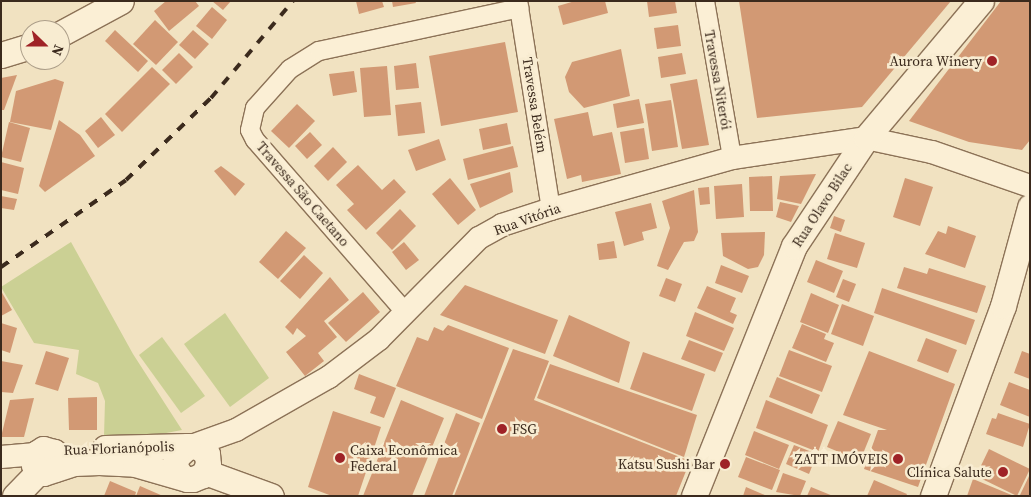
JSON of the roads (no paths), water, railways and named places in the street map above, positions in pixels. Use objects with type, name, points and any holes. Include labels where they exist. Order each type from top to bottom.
[{"type":"main road","points":[[70,29],[121,1]]},
{"type":"main road","name":"Rua Olavo Bilac","points":[[694,496],[794,246],[866,138],[981,1]]},
{"type":"main road","points":[[1,56],[20,49]]},
{"type":"main road","points":[[933,496],[1003,306],[1030,206]]},
{"type":"main road","points":[[191,445],[207,454],[194,474]]},
{"type":"main road","name":"Rua Florianópolis","points":[[45,461],[191,445]]},
{"type":"main road","points":[[15,496],[45,461]]},
{"type":"main road","name":"Rua Florianópolis","points":[[45,461],[135,464],[194,474],[271,496]]},
{"type":"street","name":"Travessa Niterói","points":[[705,1],[732,158]]},
{"type":"street","name":"Travessa Belém","points":[[519,5],[551,209]]},
{"type":"street","name":"Travessa São Caetano","points":[[406,313],[255,140],[250,130],[255,108],[290,69],[319,51],[519,5]]},
{"type":"street","name":"Rua Vitória","points":[[191,445],[236,430],[315,386],[367,349],[406,313],[479,238],[502,225],[551,209],[732,158],[866,138]]},
{"type":"street","points":[[866,138],[932,152],[1030,186]]},
{"type":"street","name":"Rua Florianópolis","points":[[1,456],[45,461]]},
{"type":"railway","points":[[1,267],[126,180],[211,98],[293,1]]},
{"type":"place","name":"Aurora Winery","points":[[992,61]]},
{"type":"place","name":"FSG","points":[[502,429]]},
{"type":"place","name":"Caixa Econômica Federal","points":[[340,458]]},
{"type":"place","name":"ZATT IMÓVEIS","points":[[898,459]]},
{"type":"place","name":"Katsu Sushi Bar","points":[[725,464]]},
{"type":"place","name":"Clínica Salute","points":[[1003,472]]}]
